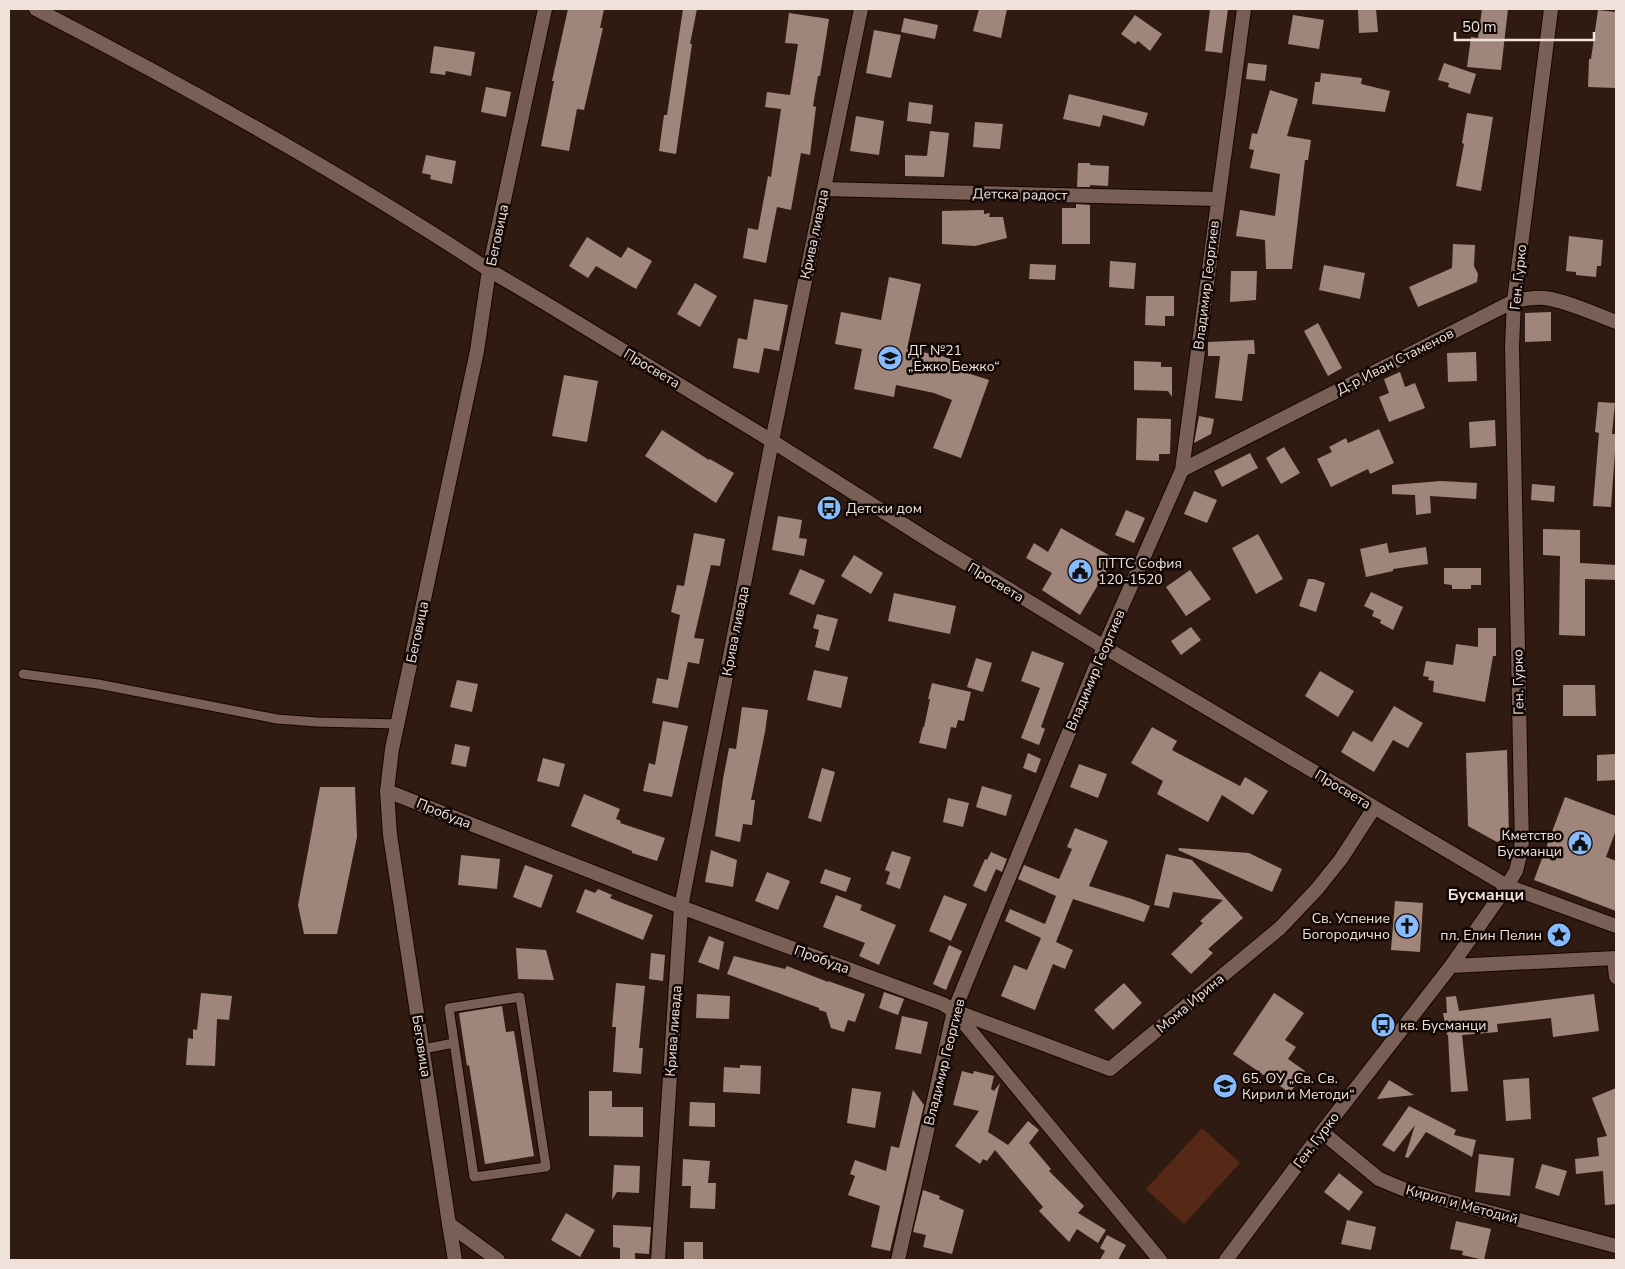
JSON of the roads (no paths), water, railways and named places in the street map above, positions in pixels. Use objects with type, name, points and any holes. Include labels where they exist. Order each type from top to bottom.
[{"type":"street","name":"Просвета","points":[[36,9],[158,72],[412,219],[489,270],[772,441],[936,545],[1507,886],[1616,926]]},
{"type":"street","name":"Беговица","points":[[454,1260],[390,835],[387,790],[397,724],[476,358],[489,270],[544,9]]},
{"type":"street","name":"Крива ливада","points":[[658,1260],[681,907],[772,441],[861,9]]},
{"type":"street","name":"Владимир Георгиев","points":[[898,1260],[954,1011],[1104,647],[1182,470],[1244,9]]},
{"type":"street","name":"Ген. Гурко","points":[[1226,1260],[1322,1132],[1451,966],[1516,871],[1522,841],[1512,346],[1514,301],[1551,9]]},
{"type":"street","name":"Детска радост","points":[[824,189],[1217,199]]},
{"type":"street","name":"Д-р Иван Стаменов","points":[[1182,470],[1514,301],[1531,298],[1557,300],[1616,322]]},
{"type":"street","name":"Пробуда","points":[[387,790],[681,907],[943,1004],[954,1011],[1160,1260]]},
{"type":"street","name":"Мома Ирина","points":[[954,1011],[1110,1069],[1280,928],[1317,889],[1341,858],[1374,808]]},
{"type":"street","points":[[1451,966],[1616,957],[1616,977]]},
{"type":"street","name":"Кирил и Методий","points":[[1322,1132],[1379,1179],[1403,1189],[1616,1246]]},
{"type":"street","points":[[449,1224],[498,1260]]},
{"type":"lane","points":[[23,674],[98,684],[278,718],[317,722],[397,724]]},
{"type":"lane","points":[[520,997],[546,1166],[474,1178],[454,1043],[449,1008],[520,997]]},
{"type":"lane","points":[[423,1049],[454,1043]]},
{"type":"place","name":"ДГ №21 „Ежко Бежко“","points":[[890,358]]},
{"type":"place","name":"Детски дом","points":[[829,508]]},
{"type":"place","name":"ПТТС София 120-1520","points":[[1080,571]]},
{"type":"place","name":"Кметство Бусманци","points":[[1580,843]]},
{"type":"place","name":"Св. Успение Богородично","points":[[1407,926]]},
{"type":"place","name":"пл. Елин Пелин","points":[[1559,935]]},
{"type":"place","name":"кв. Бусманци","points":[[1383,1025]]},
{"type":"place","name":"65. ОУ „Св. Св. Кирил и Методи“","points":[[1225,1086]]},
{"type":"district","name":"Бусманци","points":[[1486,894]]}]
